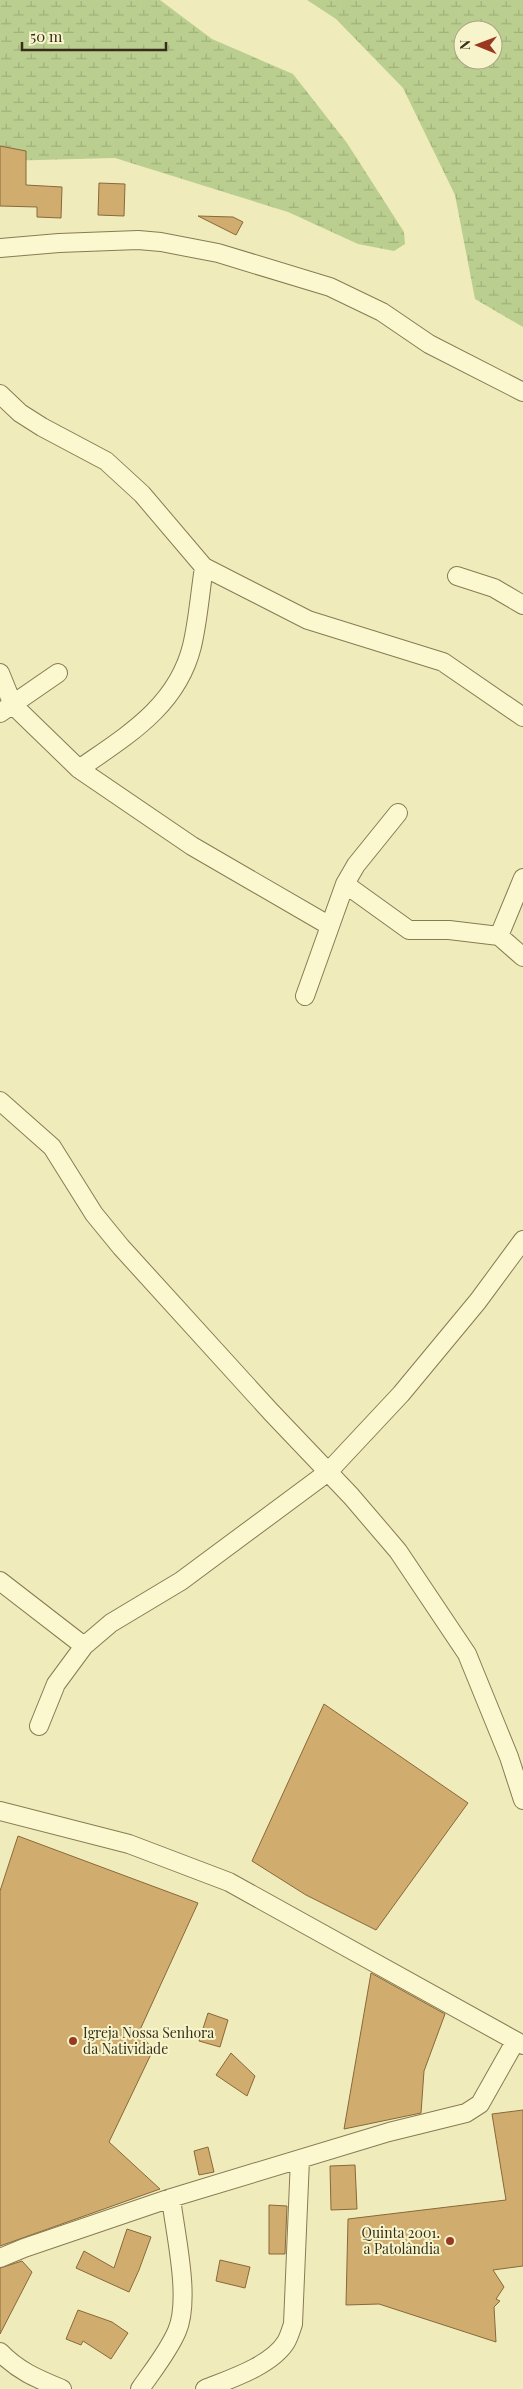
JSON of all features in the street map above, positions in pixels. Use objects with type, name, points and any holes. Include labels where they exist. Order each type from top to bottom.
[{"type":"street","points":[[0,248],[59,243],[138,240],[161,242],[218,253],[330,287],[382,312],[429,344],[523,392]]},
{"type":"street","points":[[0,394],[20,412],[42,427],[106,461],[142,494],[204,567],[308,620],[443,662],[523,717]]},
{"type":"street","points":[[78,769],[146,720],[167,700],[182,672],[192,647],[204,567]]},
{"type":"street","points":[[457,576],[494,588],[523,604]]},
{"type":"street","points":[[0,673],[6,708],[78,769],[192,846],[330,926]]},
{"type":"street","points":[[6,708],[58,673]]},
{"type":"street","points":[[305,996],[345,884],[356,865],[398,813]]},
{"type":"street","points":[[499,936],[523,878]]},
{"type":"street","points":[[345,884],[409,930],[449,930],[499,936],[523,957]]},
{"type":"street","points":[[0,1101],[52,1147],[94,1214],[122,1247],[398,1550],[467,1654],[509,1757],[523,1800]]},
{"type":"street","points":[[39,1726],[56,1684],[84,1646],[111,1623],[181,1581],[328,1472],[407,1387],[478,1301],[523,1240]]},
{"type":"street","points":[[0,1581],[84,1646]]},
{"type":"street","points":[[0,1811],[129,1844],[229,1882],[519,2043],[480,2104],[466,2113],[389,2132],[171,2198],[0,2258]]},
{"type":"street","points":[[205,2389],[251,2370],[267,2360],[285,2343],[293,2324],[300,2159]]},
{"type":"street","points":[[140,2389],[178,2330],[183,2309],[182,2285],[171,2198]]},
{"type":"street","points":[[0,2352],[11,2363],[30,2376],[62,2389]]},
{"type":"green space","points":[[0,0],[160,0],[212,39],[293,74],[347,143],[404,232],[405,244],[394,251],[358,244],[288,212],[115,158],[0,161]]},
{"type":"green space","points":[[307,0],[523,0],[523,327],[475,299],[455,195],[403,88],[336,19]]},
{"type":"building","points":[[0,146],[26,151],[26,185],[62,187],[61,218],[37,217],[37,207],[0,206]]},
{"type":"building","points":[[99,183],[125,184],[124,216],[98,215]]},
{"type":"building","points":[[198,216],[233,217],[243,222],[236,235]]},
{"type":"building","points":[[324,1704],[468,1803],[376,1930],[306,1895],[252,1861]]},
{"type":"building","name":"Igreja Nossa Senhora da Natividade","points":[[18,1836],[198,1903],[139,2032],[153,2050],[109,2142],[160,2189],[0,2246],[0,1891]]},
{"type":"building","points":[[371,1973],[445,2014],[424,2071],[421,2113],[344,2129]]},
{"type":"building","points":[[208,2013],[228,2020],[220,2047],[199,2041]]},
{"type":"building","points":[[231,2053],[255,2076],[247,2096],[216,2075]]},
{"type":"building","name":"Quinta 2001. a Patolândia","points":[[523,2110],[523,2266],[493,2270],[504,2287],[496,2299],[500,2301],[494,2307],[496,2342],[379,2304],[346,2305],[348,2219],[506,2200],[492,2114]]},
{"type":"building","points":[[208,2147],[214,2172],[199,2175],[194,2151]]},
{"type":"building","points":[[355,2165],[357,2209],[331,2210],[330,2166]]},
{"type":"building","points":[[269,2205],[287,2206],[285,2254],[269,2254]]},
{"type":"building","points":[[127,2229],[151,2237],[129,2292],[76,2268],[84,2251],[114,2268]]},
{"type":"building","points":[[220,2260],[250,2267],[245,2288],[216,2281]]},
{"type":"building","points":[[22,2261],[32,2272],[0,2334],[0,2268]]},
{"type":"building","points":[[78,2310],[112,2322],[128,2333],[111,2359],[83,2341],[81,2345],[66,2339]]},
{"type":"place","name":"Igreja Nossa Senhora da Natividade","points":[[73,2041]]},
{"type":"place","name":"Quinta 2001. a Patolândia","points":[[450,2241]]}]
